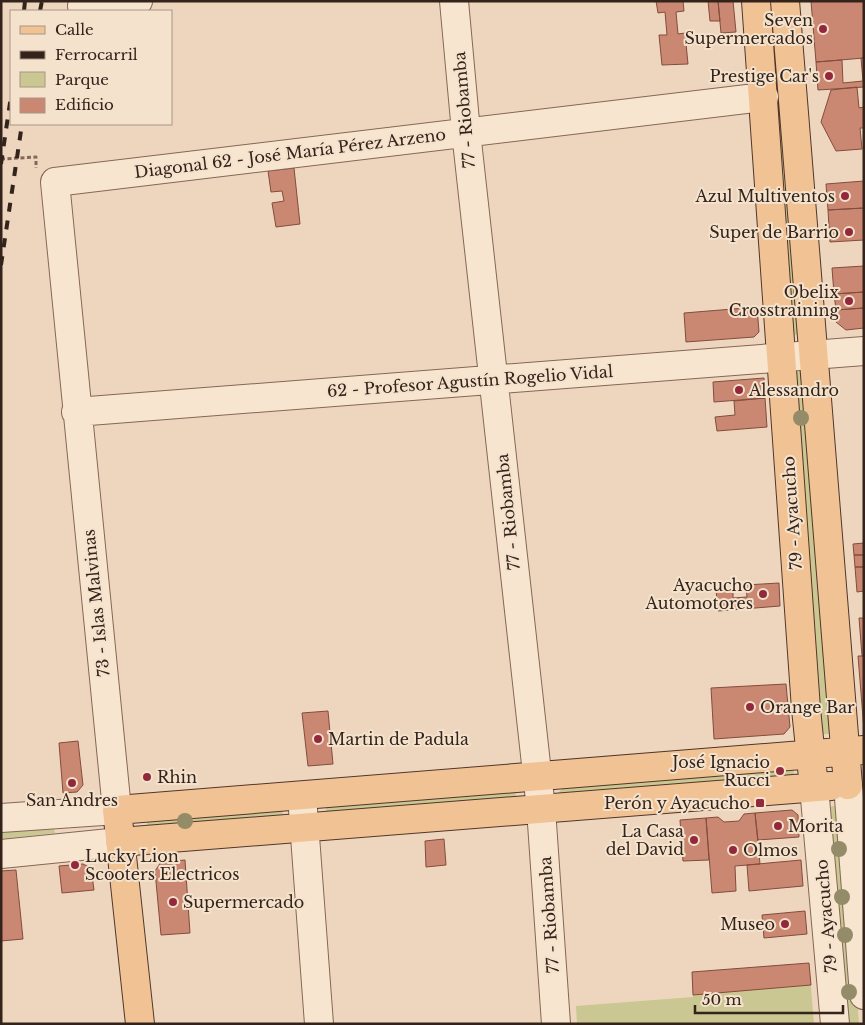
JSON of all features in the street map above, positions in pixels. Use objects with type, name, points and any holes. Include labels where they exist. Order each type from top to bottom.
[{"type":"main road","name":"79 - Ayacucho","points":[[756,1],[764,97],[780,358],[814,787]]},
{"type":"main road","name":"79 - Ayacucho","points":[[785,1],[813,355],[856,784]]},
{"type":"main road","points":[[116,810],[854,750]]},
{"type":"main road","points":[[120,842],[856,784]]},
{"type":"main road","name":"73 - Islas Malvinas","points":[[116,810],[140,1024]]},
{"type":"street","points":[[82,6],[138,1]]},
{"type":"street","name":"77 - Riobamba","points":[[454,1],[466,132],[541,809],[556,1024]]},
{"type":"street","name":"Diagonal 62 - José María Pérez Arzeno","points":[[54,182],[764,97]]},
{"type":"street","name":"73 - Islas Malvinas","points":[[54,182],[116,810]]},
{"type":"street","name":"62 - Profesor Agustín Rogelio Vidal","points":[[76,412],[864,351]]},
{"type":"street","name":"79 - Ayacucho","points":[[856,784],[864,995]]},
{"type":"street","name":"79 - Ayacucho","points":[[814,787],[836,1024]]},
{"type":"street","points":[[302,796],[319,1024]]},
{"type":"street","points":[[1,818],[116,810]]},
{"type":"street","points":[[1,854],[120,842]]},
{"type":"path","points":[[1,159],[36,157],[35,182],[54,182]]},
{"type":"green space","points":[[765,1],[774,1],[800,332],[794,336],[791,333]]},
{"type":"green space","points":[[802,371],[834,726],[829,734],[822,734],[816,729],[796,372]]},
{"type":"green space","points":[[793,767],[794,774],[790,779],[560,796],[559,792],[563,788]]},
{"type":"green space","points":[[515,790],[516,796],[512,802],[326,812],[326,806]]},
{"type":"green space","points":[[832,806],[838,806],[843,812],[859,1024],[844,1024],[827,812]]},
{"type":"green space","points":[[282,809],[283,816],[147,827],[147,821]]},
{"type":"green space","points":[[54,829],[55,833],[1,839],[1,831]]},
{"type":"green space","points":[[809,963],[814,1024],[577,1024],[576,1006],[693,997],[692,972]]},
{"type":"building","points":[[656,1],[683,1],[684,11],[676,12],[678,34],[685,33],[688,64],[662,65],[659,35],[667,35],[665,12],[658,13]]},
{"type":"building","points":[[708,1],[718,1],[720,21],[710,21]]},
{"type":"building","points":[[718,1],[733,1],[736,32],[721,33]]},
{"type":"building","points":[[811,1],[864,1],[864,58],[816,62]]},
{"type":"building","points":[[861,58],[864,58],[864,87],[818,90],[816,62],[842,60],[843,83],[863,81]]},
{"type":"building","points":[[857,87],[859,108],[864,107],[864,128],[860,128],[862,149],[836,151],[821,122],[831,90]]},
{"type":"building","points":[[294,168],[300,224],[276,227],[272,203],[284,201],[282,191],[271,192],[268,171]]},
{"type":"building","name":"Azul Multiventos","points":[[864,181],[864,208],[828,210],[826,184]]},
{"type":"building","points":[[864,208],[864,240],[830,242],[828,210]]},
{"type":"building","points":[[864,266],[864,292],[834,294],[832,268]]},
{"type":"building","name":"Obelix Crosstraining","points":[[864,292],[864,308],[836,310],[834,294]]},
{"type":"building","points":[[757,307],[759,332],[754,337],[686,342],[684,313]]},
{"type":"building","points":[[864,308],[864,328],[846,330],[836,322],[836,310]]},
{"type":"building","name":"Alessandro","points":[[764,378],[765,398],[714,402],[713,382]]},
{"type":"building","points":[[765,398],[767,427],[717,431],[715,417],[735,415],[734,401]]},
{"type":"building","points":[[864,543],[864,555],[854,555],[853,544]]},
{"type":"building","points":[[854,555],[864,555],[864,567],[855,567]]},
{"type":"building","points":[[855,567],[864,567],[864,591],[857,592]]},
{"type":"building","name":"Ayacucho Automotores","points":[[779,583],[780,606],[718,611],[716,590],[733,589],[733,598],[747,597],[746,585]]},
{"type":"building","points":[[859,618],[864,618],[864,656],[862,656]]},
{"type":"building","points":[[858,656],[864,656],[864,730]]},
{"type":"building","name":"Orange Bar","points":[[786,684],[790,727],[784,734],[714,739],[711,688]]},
{"type":"building","name":"Martin de Padula","points":[[328,711],[333,764],[308,766],[302,713]]},
{"type":"building","points":[[78,741],[83,785],[77,792],[63,793],[59,743]]},
{"type":"building","name":"Morita","points":[[792,810],[798,815],[799,837],[758,840],[755,813]]},
{"type":"building","name":"Olmos","points":[[755,813],[760,864],[735,866],[736,891],[712,893],[706,818],[718,817],[724,822],[739,821],[744,814]]},
{"type":"building","name":"La Casa del David","points":[[706,818],[709,860],[683,861],[680,820]]},
{"type":"building","points":[[444,839],[446,865],[426,867],[425,841]]},
{"type":"building","name":"Supermercado","points":[[185,860],[190,933],[161,935],[155,871],[161,862]]},
{"type":"building","points":[[801,860],[803,886],[749,891],[747,865]]},
{"type":"building","points":[[83,864],[91,868],[94,890],[62,893],[59,866]]},
{"type":"building","points":[[16,870],[23,939],[1,941],[1,871]]},
{"type":"building","name":"Museo","points":[[805,911],[807,934],[764,938],[762,915]]},
{"type":"building","points":[[809,963],[811,985],[693,995],[692,972]]},
{"type":"railway","points":[[24,10],[25,1]]},
{"type":"railway","points":[[40,10],[42,1]]},
{"type":"railway","points":[[1,164],[10,103]]},
{"type":"railway","points":[[1,265],[22,125]]},
{"type":"place","name":"Seven Supermercados","points":[[823,29]]},
{"type":"place","name":"Prestige Car's","points":[[829,76]]},
{"type":"place","name":"Azul Multiventos","points":[[845,196]]},
{"type":"place","name":"Super de Barrio","points":[[849,232]]},
{"type":"place","name":"Obelix Crosstraining","points":[[849,301]]},
{"type":"place","name":"Alessandro","points":[[739,390]]},
{"type":"place","name":"Ayacucho Automotores","points":[[763,594]]},
{"type":"place","name":"Orange Bar","points":[[750,707]]},
{"type":"place","name":"Martin de Padula","points":[[318,739]]},
{"type":"place","name":"José Ignacio Rucci","points":[[780,771]]},
{"type":"place","name":"Rhin","points":[[147,777]]},
{"type":"place","name":"San Andres","points":[[72,783]]},
{"type":"place","name":"Perón y Ayacucho","points":[[760,803]]},
{"type":"place","name":"Morita","points":[[778,826]]},
{"type":"place","name":"La Casa del David","points":[[694,840]]},
{"type":"place","name":"Olmos","points":[[733,850]]},
{"type":"place","name":"Lucky Lion Scooters Electricos","points":[[75,865]]},
{"type":"place","name":"Supermercado","points":[[173,902]]},
{"type":"place","name":"Museo","points":[[785,924]]}]
